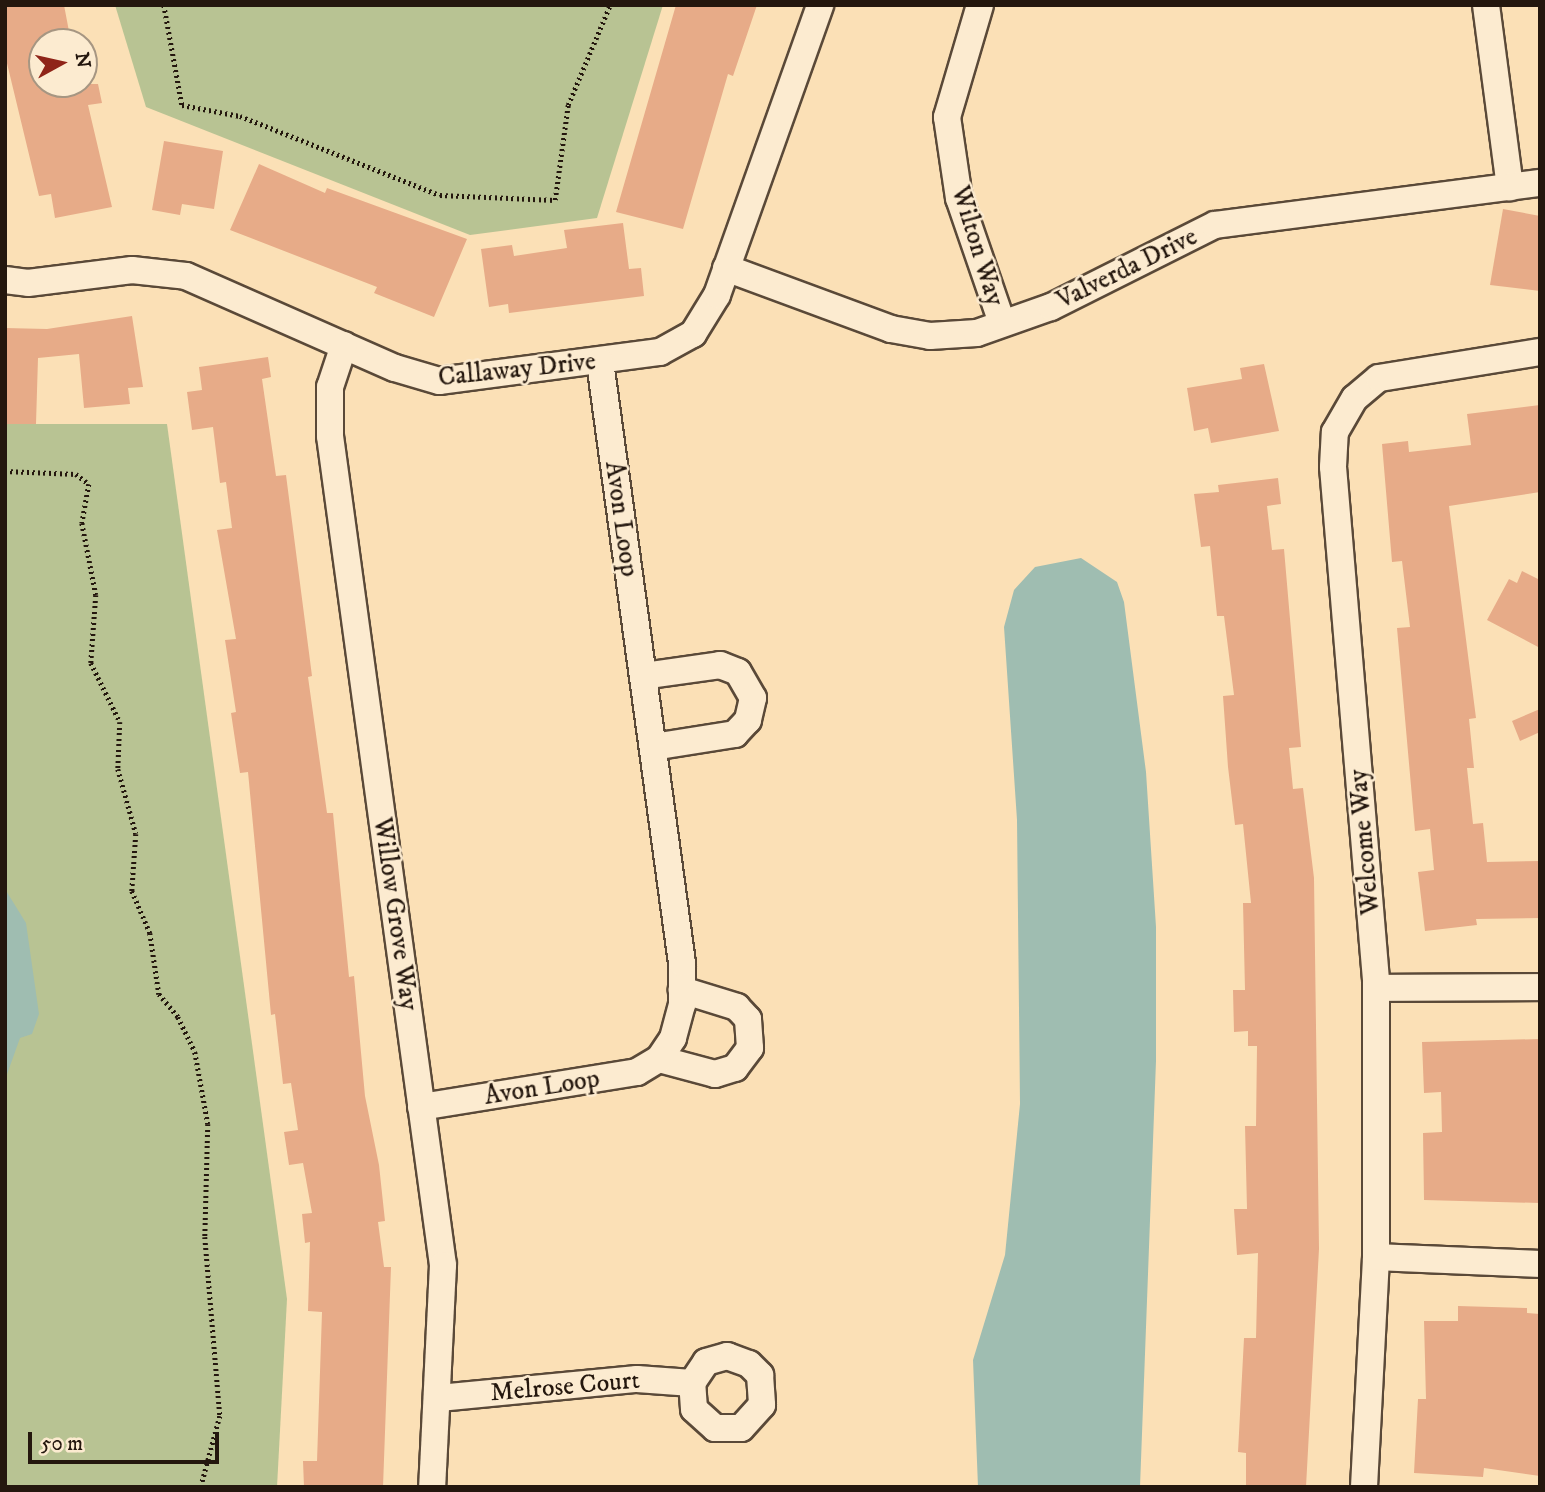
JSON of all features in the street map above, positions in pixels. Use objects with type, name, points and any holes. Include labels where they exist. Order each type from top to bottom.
[{"type":"street","name":"Callaway Drive","points":[[5,280],[28,283],[132,270],[186,276],[344,345],[439,381],[600,362],[679,344],[705,318],[726,268],[820,5]]},
{"type":"street","name":"Wilton Way","points":[[980,5],[947,117],[959,198],[1002,323]]},
{"type":"street","points":[[1486,5],[1510,187]]},
{"type":"street","name":"Valverda Drive","points":[[726,268],[891,329],[930,336],[977,334],[1051,307],[1215,225],[1540,183]]},
{"type":"street","name":"Willow Grove Way","points":[[344,345],[328,411],[443,1265],[439,1398],[432,1487]]},
{"type":"street","name":"Welcome Way","points":[[1364,1487],[1376,1257],[1376,988],[1333,467],[1335,432],[1355,398],[1379,378],[1540,352]]},
{"type":"street","name":"Avon Loop","points":[[421,1107],[637,1072],[660,1059],[673,1038],[682,990],[653,747],[600,362]]},
{"type":"street","points":[[643,676],[720,665],[738,672],[753,698],[748,720],[735,734],[653,747]]},
{"type":"street","points":[[1376,988],[1540,987]]},
{"type":"street","points":[[660,1059],[715,1074],[735,1068],[751,1048],[748,1019],[737,1007],[682,990]]},
{"type":"street","points":[[1376,1257],[1540,1264]]},
{"type":"street","name":"Melrose Court","points":[[439,1398],[637,1379],[692,1383]]},
{"type":"path","points":[[164,5],[182,105],[240,116],[440,195],[555,200],[568,105],[610,5]]},
{"type":"path","points":[[5,471],[76,474],[89,484],[82,523],[96,595],[92,663],[120,722],[118,769],[136,834],[132,891],[150,933],[159,994],[178,1017],[195,1052],[208,1124],[205,1237],[219,1416],[201,1487]]},
{"type":"green space","points":[[115,5],[663,5],[597,218],[470,235],[146,107]]},
{"type":"green space","points":[[5,424],[167,424],[287,1299],[277,1487],[5,1487]]},
{"type":"shaded area","points":[[1081,558],[1117,582],[1124,602],[1146,772],[1156,927],[1156,1061],[1140,1487],[978,1487],[973,1360],[1005,1255],[1020,1104],[1017,820],[1004,627],[1014,590],[1035,567]]},
{"type":"shaded area","points":[[5,889],[26,923],[39,1014],[32,1034],[20,1038],[5,1080]]},
{"type":"building","points":[[5,5],[64,5],[68,28],[28,28],[28,98],[98,98],[98,84],[102,103],[88,105],[112,207],[55,218],[51,194],[39,196],[5,55]]},
{"type":"building","points":[[676,5],[757,5],[733,76],[728,74],[683,229],[616,212]]},
{"type":"building","points":[[164,141],[223,151],[214,209],[182,204],[180,215],[152,210]]},
{"type":"building","points":[[259,164],[325,193],[327,188],[467,239],[434,317],[374,293],[377,287],[230,230]]},
{"type":"building","points":[[1503,209],[1540,216],[1540,291],[1490,285]]},
{"type":"building","points":[[623,223],[629,269],[641,268],[644,296],[509,313],[508,304],[489,307],[481,249],[512,245],[514,256],[567,248],[564,230]]},
{"type":"building","points":[[132,316],[143,387],[128,388],[130,404],[84,408],[79,354],[38,358],[36,424],[5,424],[5,328],[47,329]]},
{"type":"building","points":[[268,357],[271,377],[262,379],[276,476],[286,475],[312,676],[308,677],[327,813],[333,813],[349,977],[354,976],[365,1096],[379,1165],[385,1221],[378,1222],[384,1267],[391,1267],[383,1487],[304,1487],[303,1461],[317,1461],[322,1312],[308,1311],[310,1242],[305,1243],[302,1214],[312,1213],[303,1163],[289,1165],[284,1132],[298,1130],[291,1083],[283,1084],[275,1014],[271,1015],[248,772],[240,773],[231,713],[236,712],[225,640],[236,639],[217,530],[232,528],[226,482],[220,483],[213,427],[192,430],[187,392],[202,390],[199,367]]},
{"type":"building","points":[[1264,364],[1279,431],[1211,443],[1208,428],[1194,431],[1187,388],[1242,379],[1240,368]]},
{"type":"building","points":[[1540,405],[1540,492],[1449,506],[1476,718],[1469,719],[1474,768],[1467,768],[1473,824],[1483,823],[1487,862],[1540,861],[1540,918],[1476,919],[1477,925],[1425,931],[1418,872],[1434,870],[1430,829],[1415,831],[1397,628],[1410,627],[1402,561],[1392,562],[1382,444],[1408,441],[1409,452],[1471,445],[1467,414]]},
{"type":"building","points":[[1278,478],[1281,504],[1267,506],[1272,550],[1284,549],[1301,747],[1289,748],[1293,789],[1303,788],[1314,878],[1319,1249],[1306,1487],[1246,1487],[1246,1453],[1238,1452],[1244,1338],[1256,1338],[1258,1253],[1237,1255],[1234,1209],[1247,1209],[1245,1126],[1256,1126],[1257,1046],[1248,1046],[1248,1031],[1234,1032],[1233,990],[1245,990],[1243,903],[1251,903],[1243,824],[1235,825],[1228,767],[1223,696],[1234,695],[1224,616],[1217,616],[1210,546],[1201,547],[1194,494],[1219,492],[1218,485]]},
{"type":"building","points":[[1522,571],[1540,580],[1540,648],[1487,620],[1509,579],[1517,583]]},
{"type":"building","points":[[1540,709],[1540,732],[1520,741],[1512,721]]},
{"type":"building","points":[[1540,1039],[1540,1203],[1424,1200],[1423,1133],[1442,1132],[1441,1092],[1424,1093],[1422,1042]]},
{"type":"building","points":[[1458,1306],[1527,1308],[1527,1313],[1540,1314],[1540,1476],[1484,1468],[1483,1477],[1414,1473],[1418,1399],[1426,1399],[1424,1321],[1458,1321]]}]
